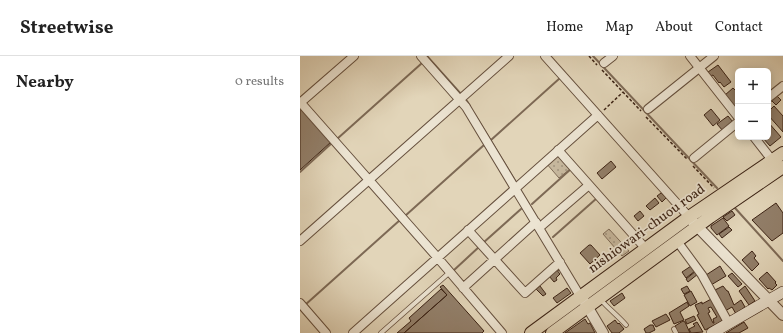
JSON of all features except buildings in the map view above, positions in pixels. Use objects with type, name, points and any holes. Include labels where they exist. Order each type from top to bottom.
[{"type":"main road","name":"nishiowari-chuou road","points":[[530,333],[689,217],[783,153]]},
{"type":"main road","name":"nishiowari-chuou road","points":[[552,333],[697,226],[782,169]]},
{"type":"main road","points":[[712,333],[783,292]]},
{"type":"street","points":[[354,56],[300,103],[437,257],[502,333]]},
{"type":"street","points":[[421,56],[460,99],[603,333]]},
{"type":"street","points":[[300,241],[509,56]]},
{"type":"street","points":[[545,56],[697,226],[783,315]]},
{"type":"street","points":[[601,66],[613,56]]},
{"type":"street","points":[[690,56],[735,113]]},
{"type":"street","points":[[648,108],[714,56]]},
{"type":"street","points":[[771,96],[783,86]]},
{"type":"street","points":[[353,333],[598,115]]},
{"type":"street","points":[[694,158],[735,124]]},
{"type":"street","points":[[756,140],[772,160]]},
{"type":"street","points":[[558,150],[646,249]]},
{"type":"street","points":[[463,288],[495,260],[589,185]]},
{"type":"street","points":[[468,230],[524,293],[560,262]]},
{"type":"street","points":[[677,241],[702,275],[729,324]]},
{"type":"street","points":[[300,304],[326,333]]},
{"type":"lane","points":[[381,333],[450,272]]},
{"type":"lane","points":[[599,298],[618,315],[626,325]]},
{"type":"path","points":[[589,56],[601,66],[623,92],[720,195]]},
{"type":"path","points":[[598,115],[623,92]]},
{"type":"shaded area","points":[[557,153],[570,169],[559,178],[546,163]]},
{"type":"shaded area","points":[[609,229],[629,251],[622,256],[603,234]]},
{"type":"waterway","points":[[427,56],[461,94]]},
{"type":"waterway","points":[[593,56],[717,188]]},
{"type":"waterway","points":[[337,139],[422,63]]},
{"type":"waterway","points":[[491,140],[560,78]]},
{"type":"waterway","points":[[467,101],[470,106]]},
{"type":"waterway","points":[[475,115],[517,184]]},
{"type":"waterway","points":[[300,172],[333,142]]},
{"type":"waterway","points":[[405,216],[484,145]]},
{"type":"waterway","points":[[532,204],[572,168]]},
{"type":"waterway","points":[[553,237],[597,198]]},
{"type":"waterway","points":[[735,208],[783,261]]},
{"type":"waterway","points":[[483,243],[521,209]]},
{"type":"waterway","points":[[305,305],[400,220]]},
{"type":"waterway","points":[[453,271],[480,246]]}]
